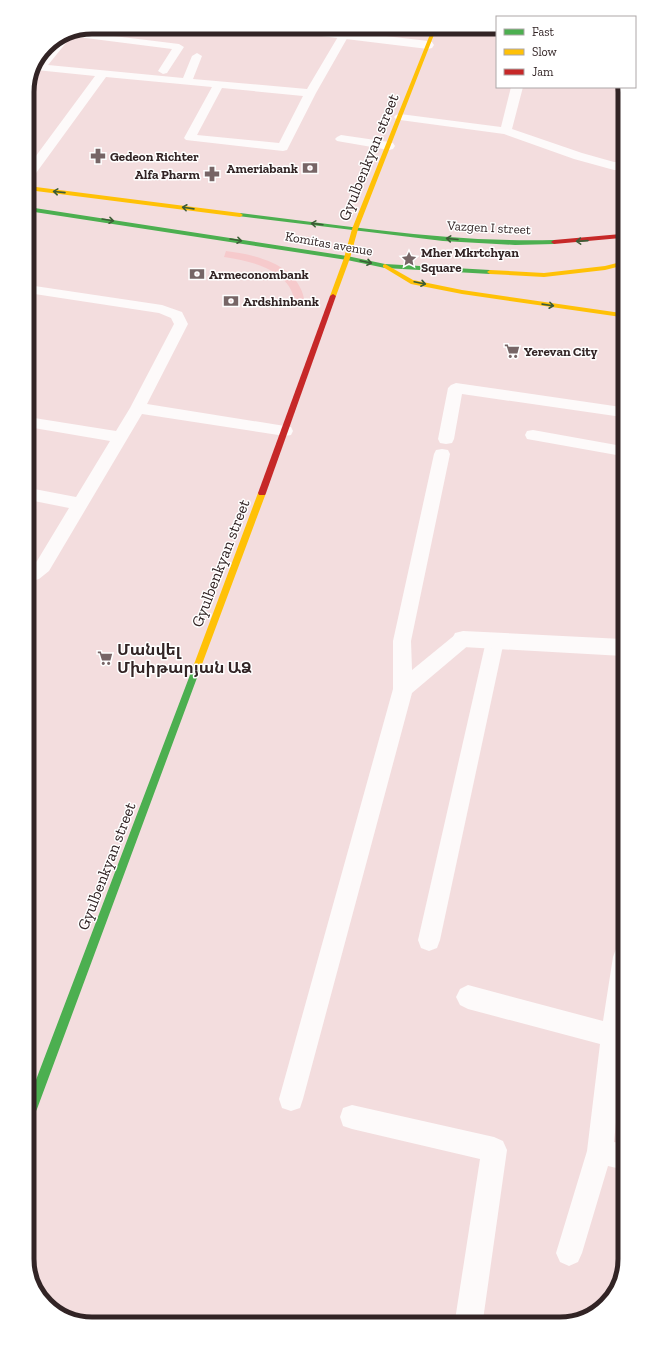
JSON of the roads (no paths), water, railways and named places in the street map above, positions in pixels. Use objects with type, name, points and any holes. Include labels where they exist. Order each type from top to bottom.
[{"type":"street","points":[[336,34],[428,45]]},
{"type":"street","name":"Gyulbenkyan street","points":[[34,1101],[285,431],[347,258],[355,229],[432,34]]},
{"type":"street","name":"Komitas avenue","points":[[34,189],[355,229]]},
{"type":"street","name":"Komitas avenue","points":[[34,210],[347,258],[385,266],[411,282],[462,292],[618,315]]},
{"type":"street","name":"Vazgen I street","points":[[355,229],[454,239],[528,243],[565,242],[618,236]]},
{"type":"street","points":[[385,266],[501,274],[544,274],[605,268],[618,265]]},
{"type":"street","points":[[463,639],[618,648]]},
{"type":"lane","points":[[82,35],[179,47],[162,71]]},
{"type":"lane","points":[[219,84],[190,138],[283,147],[293,134],[310,93],[344,35]]},
{"type":"lane","points":[[41,64],[59,45]]},
{"type":"lane","points":[[187,81],[198,56]]},
{"type":"lane","points":[[40,67],[310,93]]},
{"type":"lane","points":[[34,168],[103,73]]},
{"type":"lane","points":[[506,131],[518,88]]},
{"type":"lane","points":[[400,117],[506,131],[578,156],[618,166]]},
{"type":"lane","points":[[341,139],[389,146]]},
{"type":"lane","points":[[34,290],[162,309],[177,315],[181,324],[138,408],[42,566],[34,572]]},
{"type":"lane","points":[[291,1100],[403,689],[402,641],[456,388],[618,411]]},
{"type":"lane","points":[[138,408],[285,431]]},
{"type":"lane","points":[[34,423],[120,437]]},
{"type":"lane","points":[[533,435],[618,450]]},
{"type":"lane","points":[[34,495],[80,504]]},
{"type":"lane","points":[[403,689],[463,639]]},
{"type":"lane","points":[[429,940],[495,641]]},
{"type":"lane","points":[[468,997],[613,1036]]},
{"type":"lane","points":[[570,1253],[600,1151],[618,1000]]},
{"type":"lane","points":[[352,1117],[494,1150],[469,1317]]},
{"type":"lane","points":[[600,1151],[618,1155]]},
{"type":"place","name":"Gedeon Richter","points":[[98,156]]},
{"type":"place","name":"Ameriabank","points":[[310,168]]},
{"type":"place","name":"Alfa Pharm","points":[[212,174]]},
{"type":"place","name":"Mher Mkrtchyan Square","points":[[409,259]]},
{"type":"place","name":"Armeconombank","points":[[197,274]]},
{"type":"place","name":"Ardshinbank","points":[[231,301]]},
{"type":"place","name":"Yerevan City","points":[[512,351]]},
{"type":"place","name":"Մանվել Մխիթարյան ԱՁ","points":[[105,658]]}]
